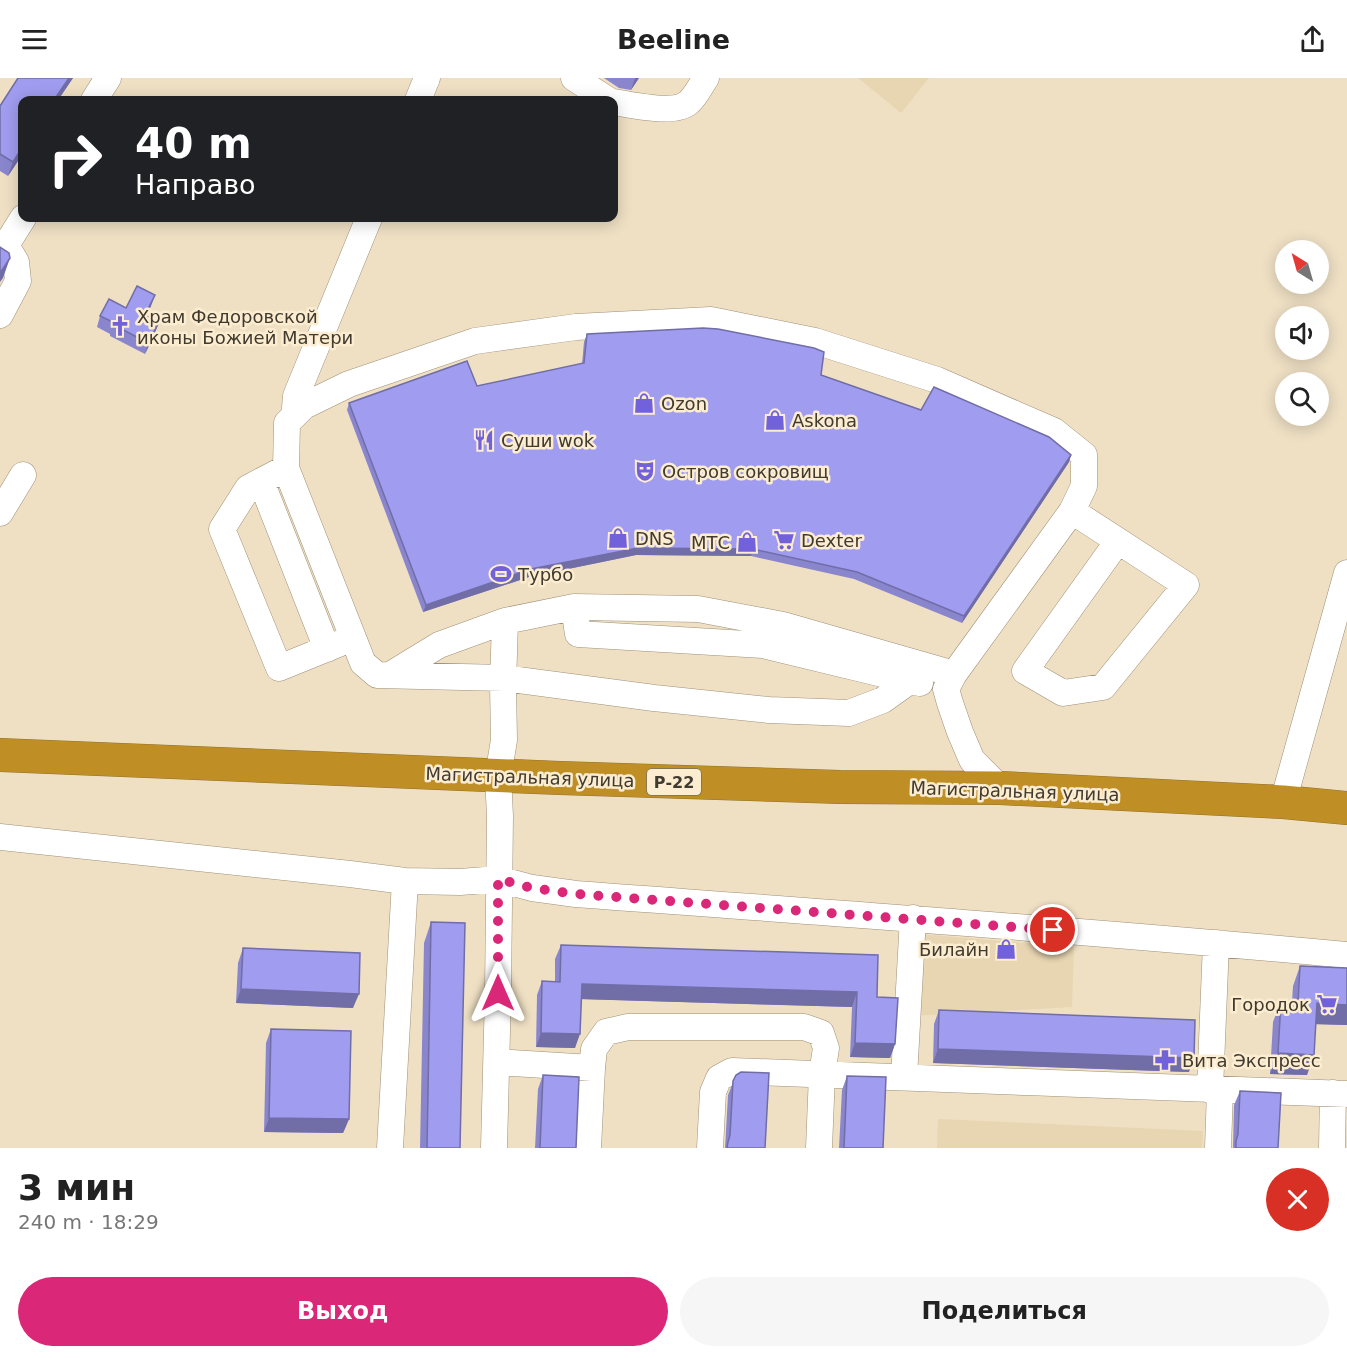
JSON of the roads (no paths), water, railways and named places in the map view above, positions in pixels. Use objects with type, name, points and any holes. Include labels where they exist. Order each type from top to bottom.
[{"type":"highway","name":"Магистральная улица","points":[[0,755],[498,776],[840,787],[1000,788],[1283,802],[1347,808]]},
{"type":"street","points":[[97,96],[108,78]]},
{"type":"street","points":[[420,96],[427,78]]},
{"type":"street","points":[[574,78],[602,96]]},
{"type":"street","points":[[618,103],[670,109],[688,104],[706,78]]},
{"type":"street","points":[[0,315],[18,281],[16,262],[3,243],[20,222]]},
{"type":"street","points":[[297,413],[296,396],[367,222]]},
{"type":"street","points":[[911,680],[883,700],[849,713],[769,710],[654,698],[504,678],[377,675],[363,663],[286,468],[287,423],[304,406],[349,384],[475,340],[576,327],[711,320],[815,341],[926,377],[1054,431],[1084,455],[1084,486],[1072,511],[950,688]]},
{"type":"street","points":[[286,468],[248,488],[222,529],[279,668],[353,638]]},
{"type":"street","points":[[0,513],[23,475]]},
{"type":"street","points":[[261,481],[327,649]]},
{"type":"street","points":[[1072,511],[1186,585],[1103,687],[1064,693],[1025,671],[1118,541]]},
{"type":"street","points":[[1283,802],[1347,573]]},
{"type":"street","points":[[390,675],[439,645],[506,621],[574,607],[698,609],[762,633],[911,680],[950,688]]},
{"type":"street","points":[[494,1148],[500,816],[498,776],[504,740],[506,621]]},
{"type":"street","points":[[762,633],[783,624],[950,688]]},
{"type":"street","points":[[950,688],[972,760],[1000,788]]},
{"type":"street","points":[[0,837],[405,881],[460,882],[498,879],[532,888],[576,894],[913,918],[1347,956]]},
{"type":"street","points":[[390,1148],[405,881]]},
{"type":"street","points":[[904,1077],[913,918]]},
{"type":"street","points":[[1216,943],[1215,1090],[1218,1148]]},
{"type":"street","points":[[588,1148],[594,1049],[606,1032],[628,1027],[804,1027],[821,1033],[826,1048],[822,1074],[819,1148]]},
{"type":"street","points":[[497,1062],[592,1068]]},
{"type":"street","points":[[710,1148],[713,1092],[718,1078],[732,1071],[1340,1093],[1332,1148]]},
{"type":"place","name":"Храм Федоровской иконы Божией Матери","points":[[120,326]]},
{"type":"place","name":"Ozon","points":[[644,403]]},
{"type":"place","name":"Askona","points":[[775,420]]},
{"type":"place","name":"Суши wok","points":[[484,440]]},
{"type":"place","name":"Остров сокровищ","points":[[645,471]]},
{"type":"place","name":"DNS","points":[[618,538]]},
{"type":"place","name":"Dexter","points":[[784,540]]},
{"type":"place","name":"МТС","points":[[747,542]]},
{"type":"place","name":"Турбо","points":[[501,574]]},
{"type":"place","name":"Билайн","points":[[1006,949]]},
{"type":"place","name":"Городок","points":[[1327,1004]]},
{"type":"place","name":"Вита Экспресс","points":[[1165,1060]]}]
